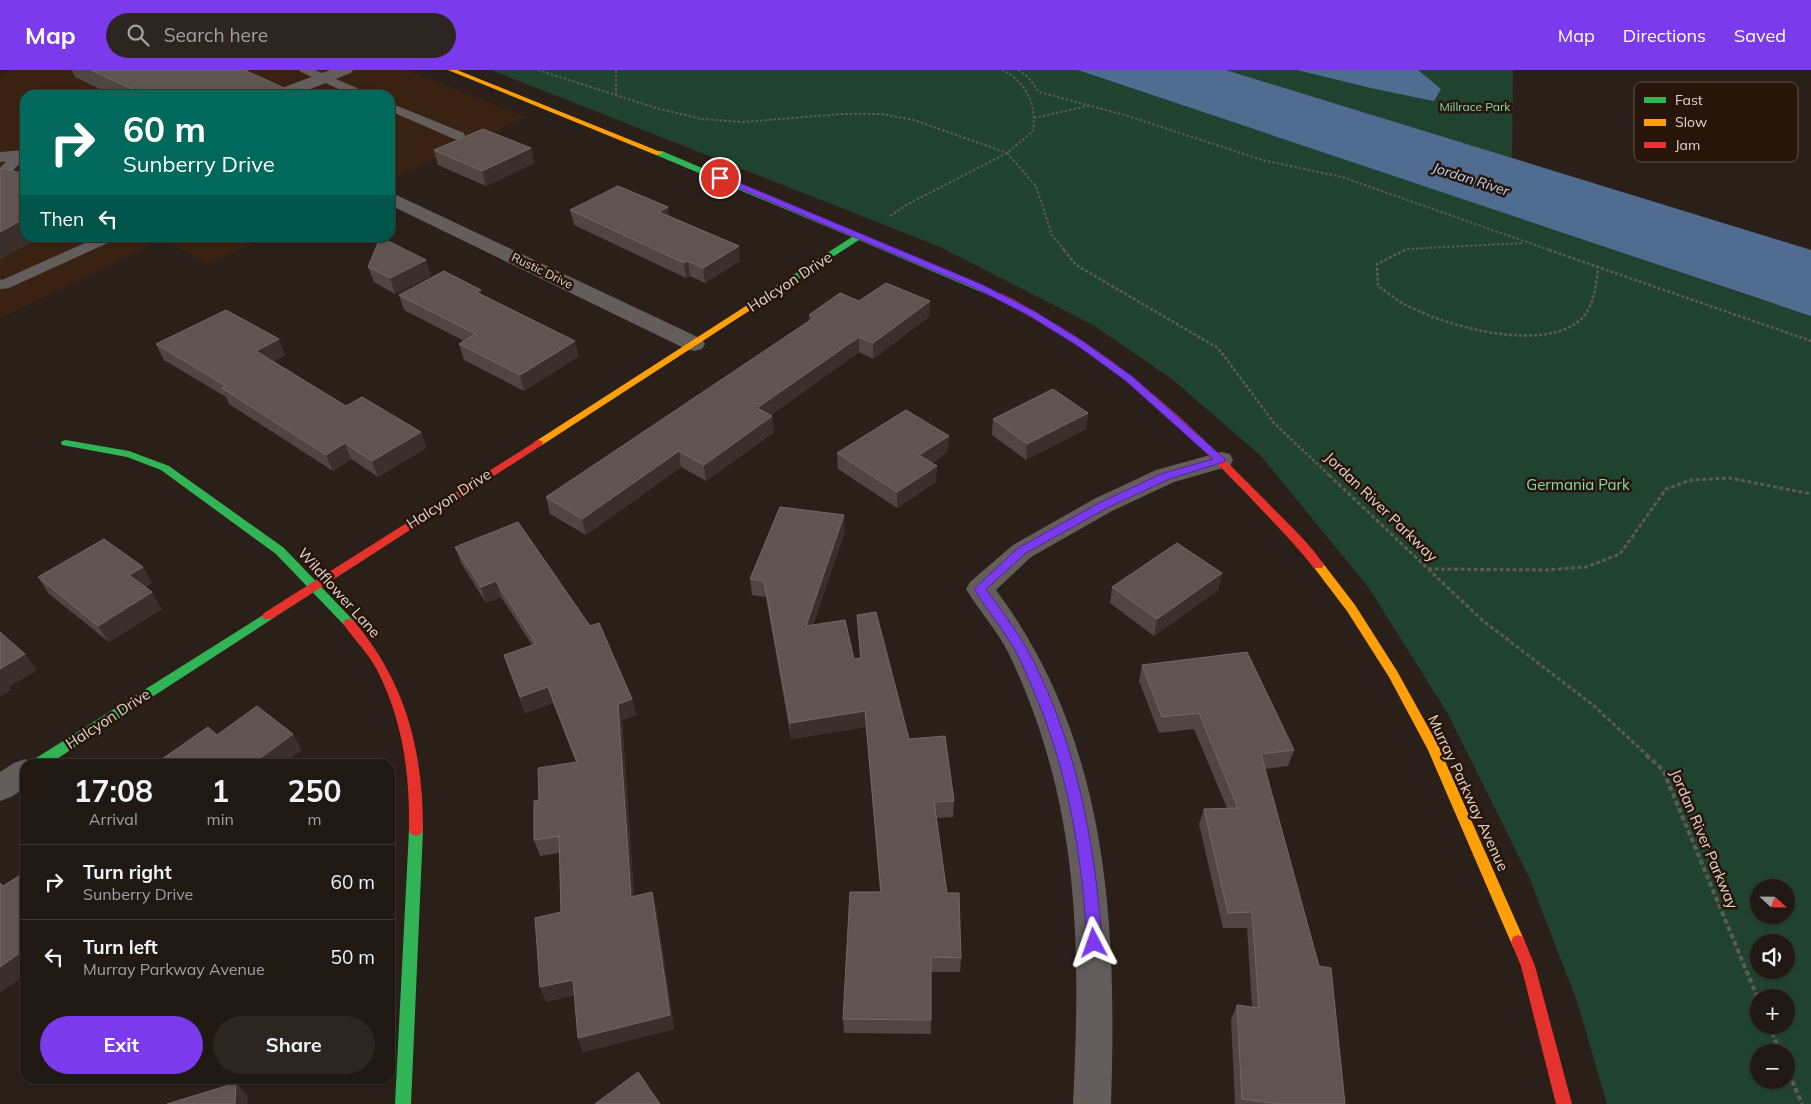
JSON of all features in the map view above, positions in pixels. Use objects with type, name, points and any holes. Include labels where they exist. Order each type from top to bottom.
[{"type":"street","points":[[293,90],[345,70]]},
{"type":"street","name":"Murray Parkway Avenue","points":[[451,70],[685,164],[978,286],[1031,313],[1081,344],[1130,379],[1221,460],[1308,552],[1351,608],[1393,674],[1434,749],[1528,966],[1564,1104]]},
{"type":"street","points":[[0,156],[20,155]]},
{"type":"street","name":"Rustic Drive","points":[[395,200],[694,344]]},
{"type":"street","name":"Halcyon Drive","points":[[46,759],[860,236]]},
{"type":"street","name":"Wildflower Lane","points":[[66,443],[125,452],[147,458],[165,468],[280,551],[363,637],[381,665],[407,729],[418,808],[403,1104]]},
{"type":"street","points":[[1092,1104],[1096,1035],[1096,960],[1091,890],[1081,823],[1068,769],[1047,707],[1022,651],[980,589],[1022,551],[1103,505],[1165,476],[1221,460]]},
{"type":"street","points":[[0,788],[20,775]]},
{"type":"lane","points":[[305,70],[351,90]]},
{"type":"lane","points":[[395,109],[459,136]]},
{"type":"lane","points":[[0,176],[20,157]]},
{"type":"lane","points":[[0,284],[4,285],[97,242]]},
{"type":"path","points":[[538,70],[677,114],[720,122],[757,122],[881,114],[914,119],[984,148],[1007,153]]},
{"type":"path","points":[[616,70],[616,95]]},
{"type":"path","points":[[860,236],[908,204],[1007,153],[1033,131],[1034,110],[1024,88],[1010,73],[1002,70]]},
{"type":"path","points":[[1018,70],[1028,77],[1039,92],[1128,116],[1262,160],[1342,177],[1598,268],[1811,340]]},
{"type":"path","points":[[1034,118],[1089,106]]},
{"type":"path","name":"Jordan River Parkway","points":[[1007,153],[1036,186],[1052,235],[1076,265],[1218,348],[1274,423],[1482,620],[1593,705],[1663,770],[1754,989]]},
{"type":"path","points":[[1527,243],[1407,249],[1377,264],[1378,286],[1412,308],[1477,330],[1525,336],[1562,332],[1580,320],[1595,295],[1598,268]]},
{"type":"path","points":[[1428,568],[1547,570],[1586,567],[1620,554],[1666,489],[1691,480],[1730,478],[1811,494]]},
{"type":"path","points":[[1795,1087],[1802,1104]]},
{"type":"shaded area","points":[[11,70],[407,70],[526,117],[395,178],[395,90],[20,90],[20,242],[157,242],[0,319],[0,75]]},
{"type":"shaded area","points":[[168,242],[256,242],[207,264]]},
{"type":"green space","name":"Germania Park","points":[[491,70],[1089,70],[1756,298],[1811,314],[1811,1104],[1607,1104],[1578,1004],[1529,877],[1448,714],[1369,588],[1261,456],[1172,379],[1093,325],[938,246]]},
{"type":"green space","name":"Millrace Park","points":[[1226,70],[1513,70],[1512,158]]},
{"type":"water","name":"Jordan River","points":[[1078,70],[1226,70],[1811,250],[1811,316]]},
{"type":"water","points":[[1297,70],[1418,70],[1441,89],[1434,101]]},
{"type":"building","points":[[91,70],[244,70],[289,90],[134,90]]},
{"type":"building","points":[[483,129],[531,148],[482,171],[434,150]]},
{"type":"building","points":[[0,168],[20,173],[20,221],[0,232]]},
{"type":"building","points":[[618,186],[668,207],[659,212],[739,246],[703,268],[688,261],[684,263],[570,210]]},
{"type":"building","points":[[378,242],[390,242],[426,260],[390,278],[368,267]]},
{"type":"building","points":[[444,271],[481,290],[476,292],[575,341],[520,375],[459,344],[476,334],[399,295]]},
{"type":"building","points":[[886,283],[930,301],[873,343],[859,337],[757,408],[772,416],[704,465],[679,451],[582,519],[546,497],[815,317],[809,315],[840,293],[859,301]]},
{"type":"building","points":[[226,310],[279,339],[256,351],[346,406],[362,397],[421,432],[372,461],[345,443],[326,455],[222,388],[226,386],[156,344]]},
{"type":"building","points":[[1053,389],[1088,413],[1027,444],[993,419]]},
{"type":"building","points":[[906,410],[949,436],[919,455],[937,466],[897,492],[837,453]]},
{"type":"building","points":[[780,507],[844,515],[806,626],[845,620],[854,659],[861,658],[857,615],[876,612],[909,739],[945,736],[954,801],[934,802],[947,893],[959,893],[961,958],[931,957],[931,1020],[843,1019],[850,892],[881,892],[865,711],[790,723],[764,581],[750,579]]},
{"type":"building","points":[[518,522],[590,626],[599,623],[632,699],[618,704],[631,897],[652,892],[670,1015],[578,1038],[573,980],[540,987],[535,918],[561,912],[559,836],[534,840],[534,801],[539,800],[538,768],[577,762],[548,687],[520,697],[504,655],[536,644],[496,581],[481,587],[455,547]]},
{"type":"building","points":[[104,539],[143,567],[129,575],[152,592],[98,626],[38,577]]},
{"type":"building","points":[[1177,543],[1222,573],[1157,619],[1112,587]]},
{"type":"building","points":[[0,632],[25,654],[0,669]]},
{"type":"building","points":[[1247,652],[1294,750],[1261,754],[1319,966],[1331,968],[1345,1104],[1279,1104],[1242,1099],[1237,1005],[1259,1008],[1252,912],[1228,913],[1204,809],[1238,808],[1199,713],[1162,717],[1142,665]]},
{"type":"building","points":[[257,706],[293,734],[259,759],[162,759],[208,727],[217,735]]},
{"type":"building","points":[[20,875],[20,953],[0,967],[0,883],[3,886]]},
{"type":"building","points":[[638,1072],[660,1104],[595,1104]]},
{"type":"building","points":[[233,1084],[236,1084],[235,1104],[167,1104]]},
{"type":"traffic: fast","points":[[659,153],[996,295]]},
{"type":"traffic: fast","points":[[749,307],[860,236]]},
{"type":"traffic: fast","points":[[66,443],[129,454],[165,468],[280,551],[349,623]]},
{"type":"traffic: fast","points":[[46,759],[268,616]]},
{"type":"traffic: fast","points":[[403,1104],[416,830]]},
{"type":"traffic: slow","points":[[451,70],[659,153]]},
{"type":"traffic: slow","points":[[538,443],[749,307]]},
{"type":"traffic: slow","points":[[1318,565],[1351,608],[1393,674],[1434,749],[1518,942]]},
{"type":"traffic: jam","points":[[996,295],[1066,334],[1099,356],[1155,400],[1222,463],[1308,552],[1318,565]]},
{"type":"traffic: jam","points":[[268,616],[538,443]]},
{"type":"traffic: jam","points":[[349,623],[367,644],[381,667],[403,719],[414,775],[416,830]]},
{"type":"traffic: jam","points":[[1518,942],[1528,966],[1564,1104]]},
{"type":"route","points":[[720,178],[978,286],[1031,313],[1081,344],[1130,379],[1221,460],[1165,476],[1103,505],[1022,551],[980,589],[1022,651],[1047,707],[1068,769],[1081,823],[1091,890],[1094,943]]}]
